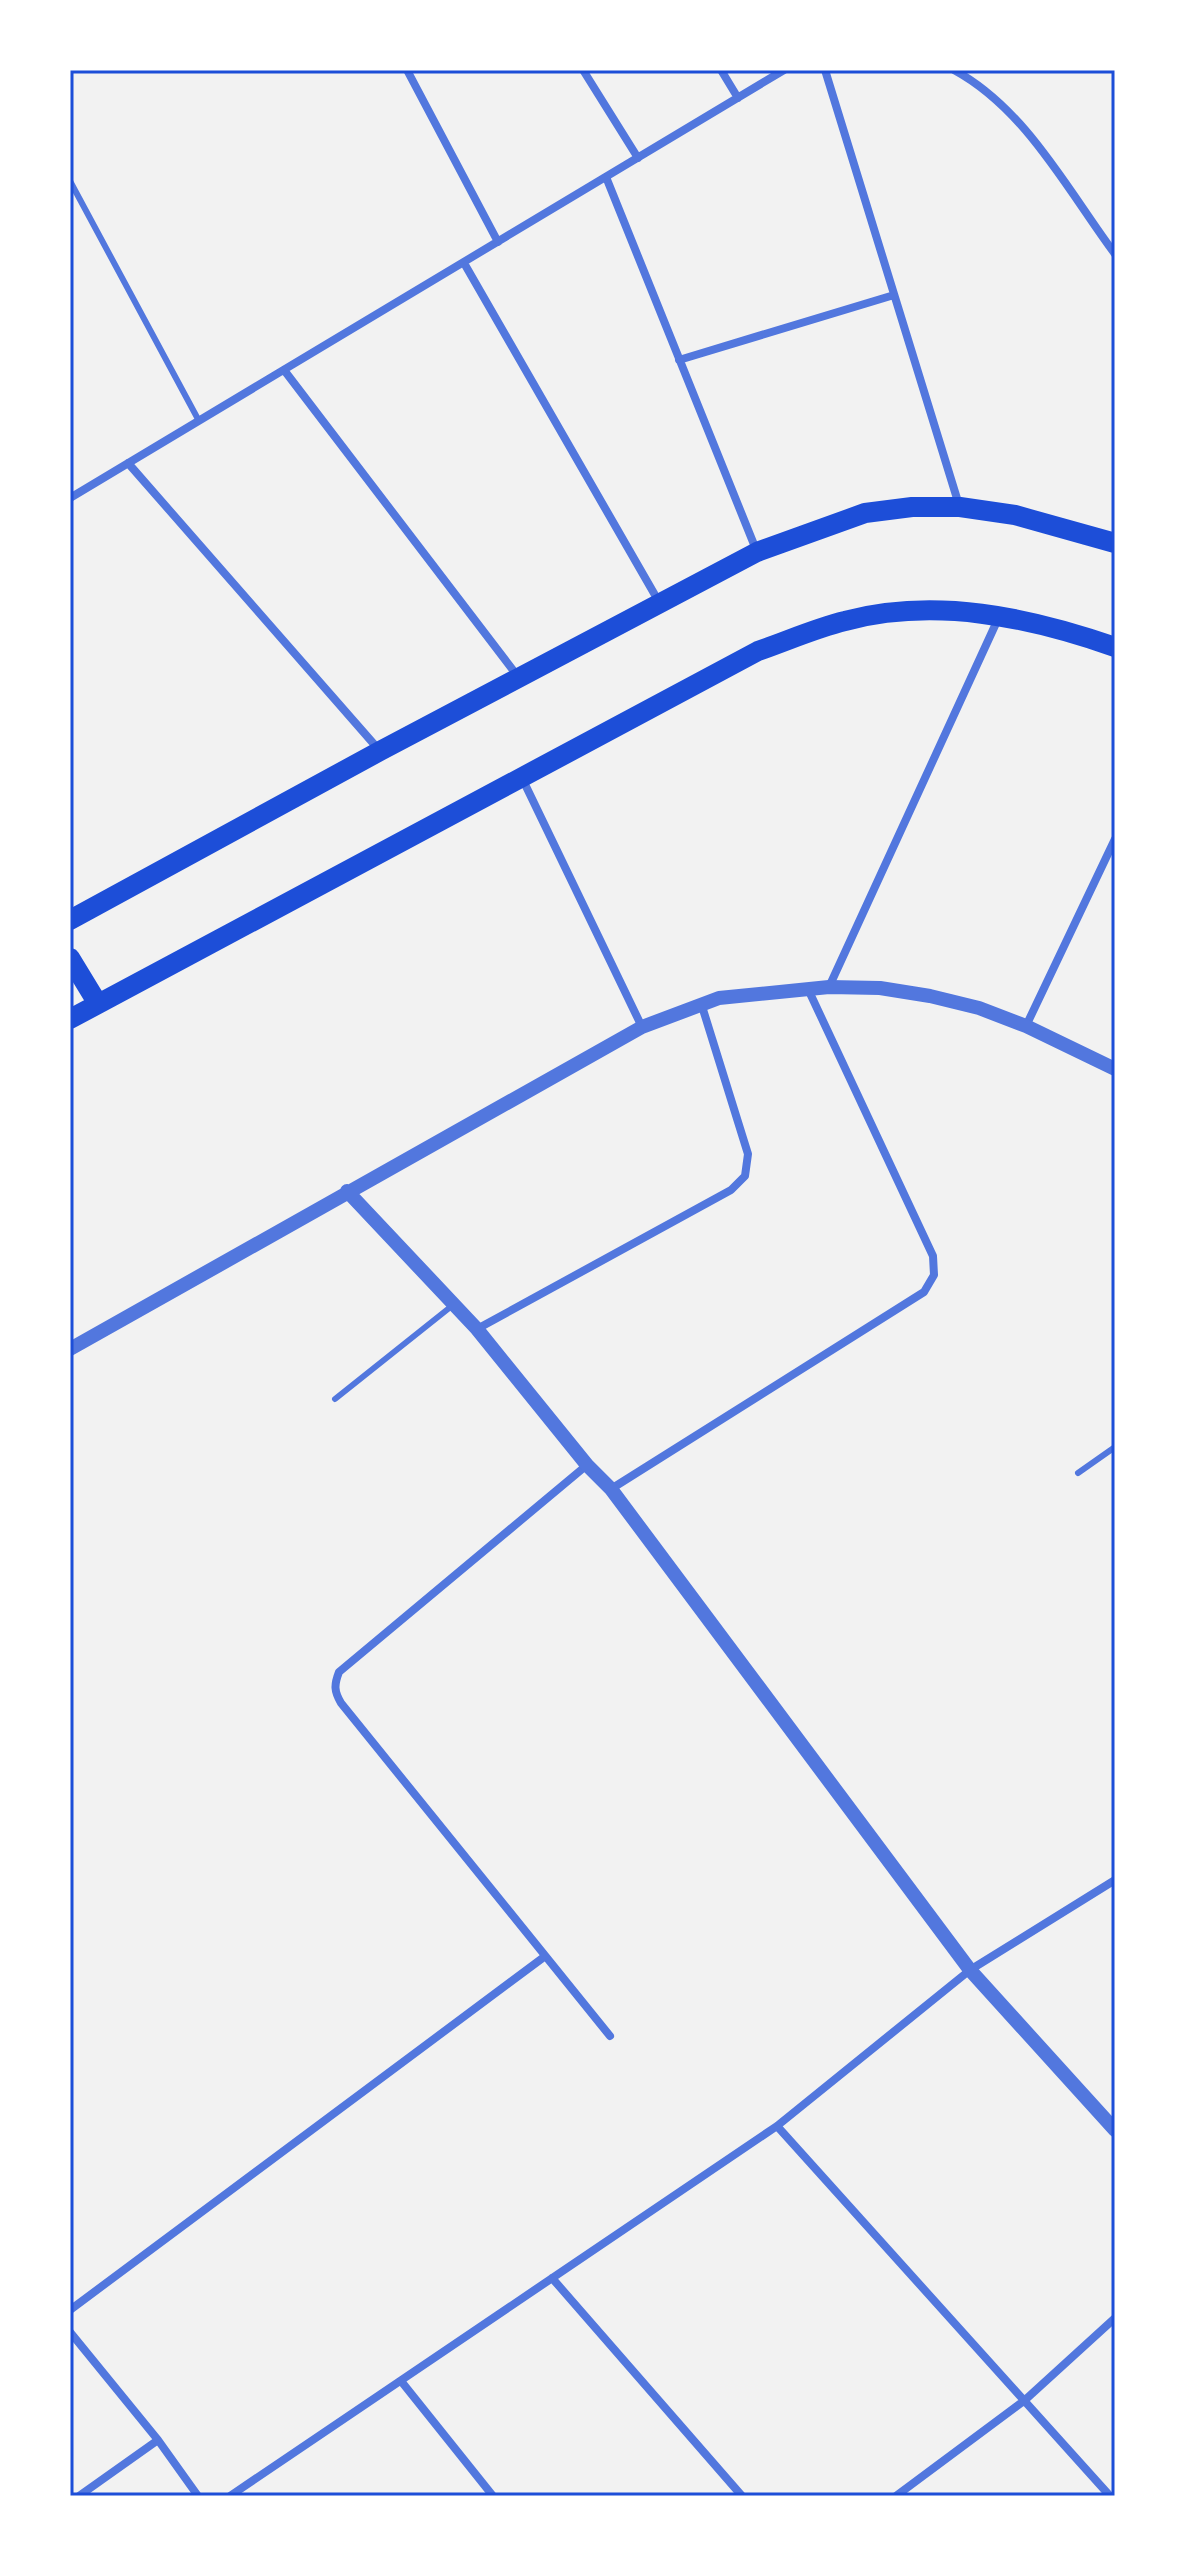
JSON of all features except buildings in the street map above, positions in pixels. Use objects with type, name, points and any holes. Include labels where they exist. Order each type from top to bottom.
[{"type":"main road","points":[[70,920],[380,751],[757,552],[865,513],[912,507],[960,507],[1015,515],[1115,543]]},
{"type":"main road","points":[[70,1019],[758,651],[846,620],[911,611],[1000,615],[1061,628],[1115,647]]},
{"type":"main road","points":[[70,958],[98,1004]]},
{"type":"street","points":[[407,70],[498,242]]},
{"type":"street","points":[[583,70],[638,158]]},
{"type":"street","points":[[721,70],[738,98]]},
{"type":"street","points":[[70,498],[784,70]]},
{"type":"street","points":[[825,70],[960,507]]},
{"type":"street","points":[[954,70],[967,77],[1010,114],[1053,166],[1115,254]]},
{"type":"street","points":[[606,177],[757,552]]},
{"type":"street","points":[[464,263],[660,604]]},
{"type":"street","points":[[679,360],[894,295]]},
{"type":"street","points":[[284,370],[520,678]]},
{"type":"street","points":[[128,463],[380,751]]},
{"type":"street","points":[[829,987],[1000,615]]},
{"type":"street","points":[[522,778],[642,1027]]},
{"type":"street","points":[[1026,1026],[1115,839]]},
{"type":"street","points":[[70,1349],[642,1027],[701,1003],[735,996],[829,987],[880,988],[979,1008],[1026,1026],[1115,1069]]},
{"type":"street","points":[[611,1489],[924,1292],[934,1275],[933,1256],[808,989]]},
{"type":"street","points":[[477,1329],[731,1190],[745,1176],[748,1154],[701,1003]]},
{"type":"street","points":[[347,1191],[477,1329],[587,1465],[611,1489],[970,1970],[1115,2130]]},
{"type":"street","points":[[587,1465],[339,1672],[334,1685],[341,1703],[610,2036]]},
{"type":"street","points":[[230,2496],[777,2126],[970,1970],[1115,1880]]},
{"type":"street","points":[[70,2310],[544,1957]]},
{"type":"street","points":[[777,2126],[1110,2496]]},
{"type":"street","points":[[552,2278],[742,2496]]},
{"type":"street","points":[[896,2496],[1025,2400],[1115,2318]]},
{"type":"street","points":[[70,2332],[158,2440],[198,2496]]},
{"type":"street","points":[[401,2381],[493,2496]]},
{"type":"street","points":[[79,2496],[158,2440]]},
{"type":"lane","points":[[70,181],[199,421]]},
{"type":"lane","points":[[335,1399],[453,1305]]},
{"type":"lane","points":[[1078,1473],[1115,1447]]}]
